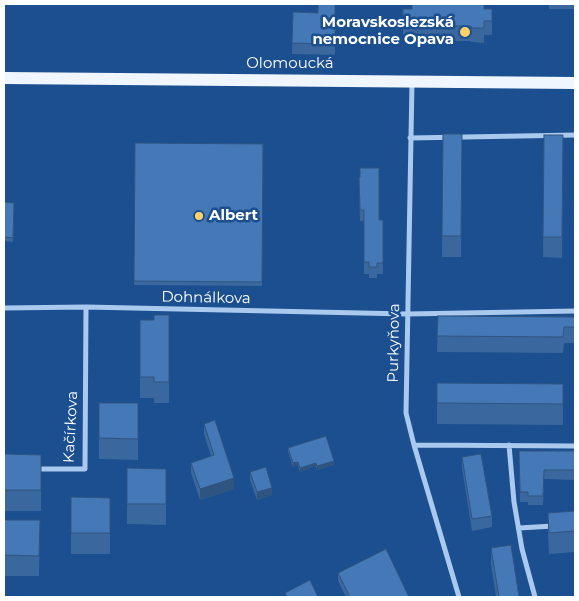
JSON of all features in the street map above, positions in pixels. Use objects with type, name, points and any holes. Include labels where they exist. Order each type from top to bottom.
[{"type":"main road","name":"Olomoucká","points":[[4,78],[575,83]]},
{"type":"street","name":"Purkyňova","points":[[412,81],[406,413],[459,597]]},
{"type":"street","points":[[410,138],[575,135]]},
{"type":"street","name":"Dohnálkova","points":[[4,308],[407,314]]},
{"type":"street","name":"Kačírkova","points":[[31,469],[85,469],[86,308]]},
{"type":"street","points":[[407,314],[575,311]]},
{"type":"street","points":[[414,445],[575,446]]},
{"type":"street","points":[[509,445],[514,502],[522,549],[535,597]]},
{"type":"street","points":[[519,528],[558,526]]},
{"type":"building","points":[[318,4],[335,4],[335,44],[292,43],[293,12],[318,13]]},
{"type":"building","points":[[412,4],[484,4],[484,9],[492,9],[492,21],[484,21],[484,28],[471,28],[471,26],[412,26],[412,20],[403,20],[403,9],[412,9]]},
{"type":"building","points":[[443,134],[462,134],[461,236],[442,236]]},
{"type":"building","points":[[544,135],[563,135],[562,237],[543,237]]},
{"type":"building","name":"Albert","points":[[135,143],[263,144],[262,282],[134,281]]},
{"type":"building","points":[[360,168],[379,168],[379,220],[383,220],[383,263],[377,263],[377,267],[369,267],[369,262],[364,262],[364,210],[360,210]]},
{"type":"building","points":[[4,202],[14,203],[13,238],[4,237]]},
{"type":"building","points":[[154,315],[169,315],[169,382],[154,382],[154,377],[140,377],[140,320],[154,320]]},
{"type":"building","points":[[438,316],[575,317],[575,327],[564,327],[563,337],[437,336]]},
{"type":"building","points":[[437,383],[563,384],[563,404],[437,403]]},
{"type":"building","points":[[99,403],[138,403],[138,439],[99,438]]},
{"type":"building","points":[[215,420],[234,478],[200,489],[191,463],[214,455],[204,424]]},
{"type":"building","points":[[326,436],[334,461],[317,466],[316,463],[300,468],[298,462],[293,463],[288,448]]},
{"type":"building","points":[[519,451],[575,451],[575,470],[544,470],[543,496],[528,496],[528,492],[520,492]]},
{"type":"building","points":[[4,454],[41,455],[41,490],[4,490]]},
{"type":"building","points":[[481,454],[492,516],[472,519],[462,457]]},
{"type":"building","points":[[266,467],[272,488],[257,492],[250,472]]},
{"type":"building","points":[[127,468],[166,469],[166,504],[127,504]]},
{"type":"building","points":[[71,497],[110,498],[110,533],[71,533]]},
{"type":"building","points":[[575,511],[575,531],[549,533],[548,513]]},
{"type":"building","points":[[4,520],[40,520],[39,556],[4,555]]},
{"type":"building","points":[[511,545],[519,597],[499,597],[491,548]]},
{"type":"building","points":[[386,549],[409,597],[350,597],[338,573]]},
{"type":"building","points":[[310,580],[318,597],[287,597],[285,593]]},
{"type":"place","name":"Moravskoslezská nemocnice Opava","points":[[465,32]]},
{"type":"place","name":"Albert","points":[[199,216]]}]
